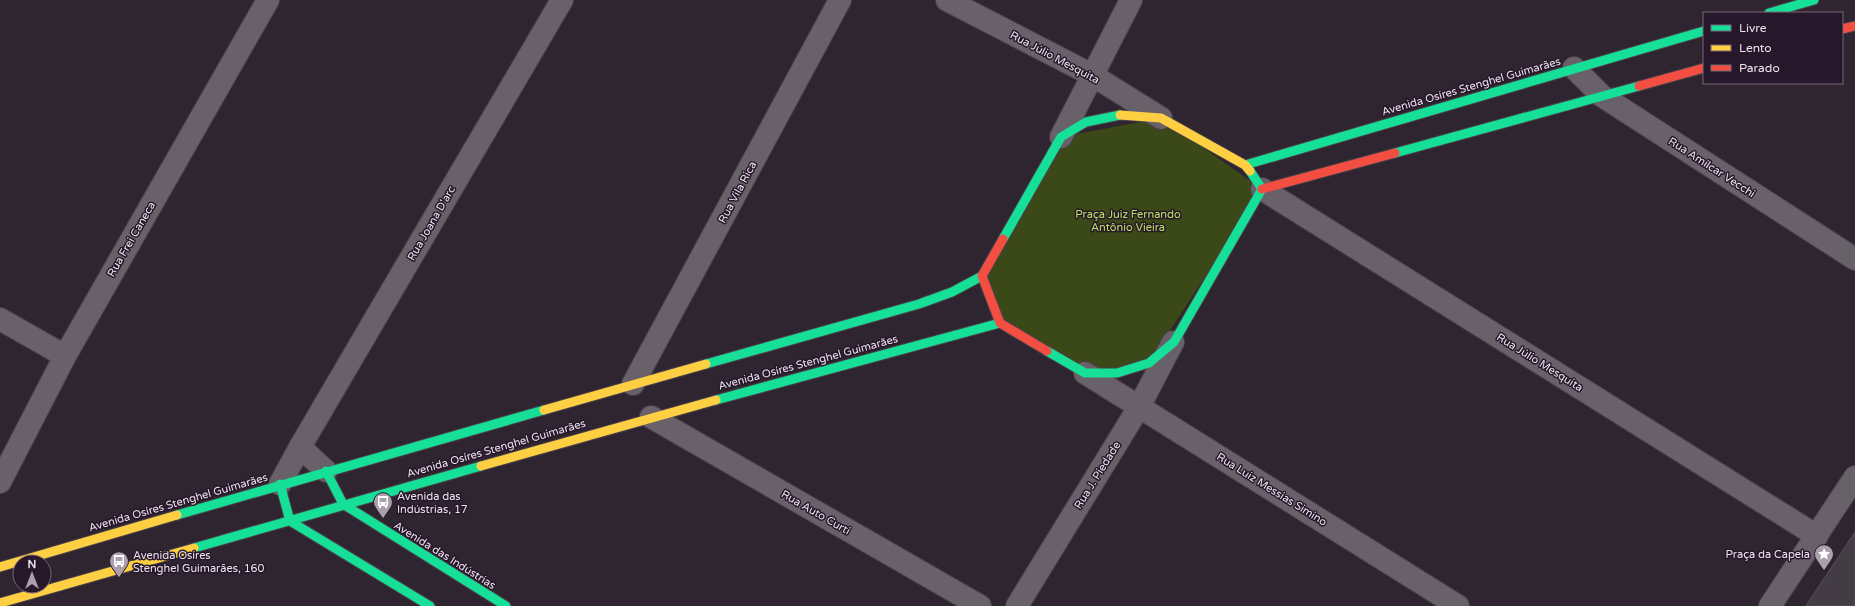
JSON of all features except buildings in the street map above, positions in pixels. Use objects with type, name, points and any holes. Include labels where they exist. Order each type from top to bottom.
[{"type":"street","name":"Rua Frei Caneca","points":[[0,482],[65,356],[268,0]]},
{"type":"street","name":"Rua Joana D'arc","points":[[280,484],[300,447],[562,0]]},
{"type":"street","name":"Rua Vila Rica","points":[[633,384],[840,0]]},
{"type":"street","name":"Rua Júlio Mesquita","points":[[947,0],[1092,75],[1161,118]]},
{"type":"street","points":[[1131,0],[1061,137],[982,276],[1000,323],[1085,373],[1117,373],[1149,363],[1174,342],[1262,189],[1703,68]]},
{"type":"street","points":[[1772,12],[1814,0]]},
{"type":"street","points":[[1843,29],[1855,26]]},
{"type":"street","name":"Avenida Osíres Stenghel Guimarães","points":[[1245,164],[1703,31]]},
{"type":"street","name":"Rua Amílcar Vecchi","points":[[1574,68],[1602,96],[1855,259]]},
{"type":"street","points":[[1061,137],[1086,122],[1120,115],[1161,118],[1245,164],[1262,189]]},
{"type":"street","name":"Rua Júlio Mesquita","points":[[1262,189],[1817,536]]},
{"type":"street","name":"Avenida Osíres Stenghel Guimarães","points":[[0,567],[280,484],[919,304],[952,292],[982,276]]},
{"type":"street","points":[[0,319],[65,356]]},
{"type":"street","name":"Avenida Osíres Stenghel Guimarães","points":[[0,603],[651,417],[1000,323]]},
{"type":"street","name":"Rua J. Piedade","points":[[1017,606],[1139,407],[1174,342]]},
{"type":"street","name":"Rua Luiz Messias Simino","points":[[1085,373],[1458,606]]},
{"type":"street","name":"Rua Auto Curti","points":[[651,417],[980,606]]},
{"type":"street","points":[[300,447],[326,471]]},
{"type":"street","name":"Avenida das Indústrias","points":[[326,471],[343,504],[374,525],[506,606]]},
{"type":"street","points":[[1770,606],[1855,477]]},
{"type":"street","points":[[280,484],[290,521],[430,606]]},
{"type":"green space","name":"Praça Juiz Fernando Antônio Vieira","points":[[1161,118],[1262,189],[1149,363],[1085,373],[1000,323],[982,276],[1061,137]]},
{"type":"traffic: fast","points":[[1772,12],[1814,0]]},
{"type":"traffic: fast","points":[[1245,165],[1703,31]]},
{"type":"traffic: fast","points":[[1395,153],[1639,86]]},
{"type":"traffic: fast","points":[[1003,239],[1061,137],[1086,122],[1120,115]]},
{"type":"traffic: fast","points":[[1047,351],[1085,373],[1117,373],[1149,363],[1174,342],[1262,189],[1250,171]]},
{"type":"traffic: fast","points":[[706,364],[919,304],[952,292],[982,276]]},
{"type":"traffic: fast","points":[[716,400],[1000,323]]},
{"type":"traffic: fast","points":[[177,515],[544,410]]},
{"type":"traffic: fast","points":[[194,548],[481,466]]},
{"type":"traffic: fast","points":[[326,471],[343,504],[506,606]]},
{"type":"traffic: fast","points":[[280,484],[290,521],[430,606]]},
{"type":"traffic: slow","points":[[1120,115],[1161,118],[1245,165],[1250,171]]},
{"type":"traffic: slow","points":[[544,410],[706,364]]},
{"type":"traffic: slow","points":[[481,466],[716,400]]},
{"type":"traffic: slow","points":[[0,567],[177,515]]},
{"type":"traffic: slow","points":[[0,603],[194,548]]},
{"type":"traffic: jam","points":[[1843,29],[1855,26]]},
{"type":"traffic: jam","points":[[1639,86],[1703,68]]},
{"type":"traffic: jam","points":[[1262,189],[1395,153]]},
{"type":"traffic: jam","points":[[1003,239],[982,276],[1000,323],[1047,351]]},
{"type":"place","name":"Avenida das Indústrias, 17","points":[[383,519]]},
{"type":"place","name":"Praça da Capela","points":[[1824,571]]},
{"type":"place","name":"Avenida Osíres Stenghel Guimarães, 160","points":[[119,578]]}]
